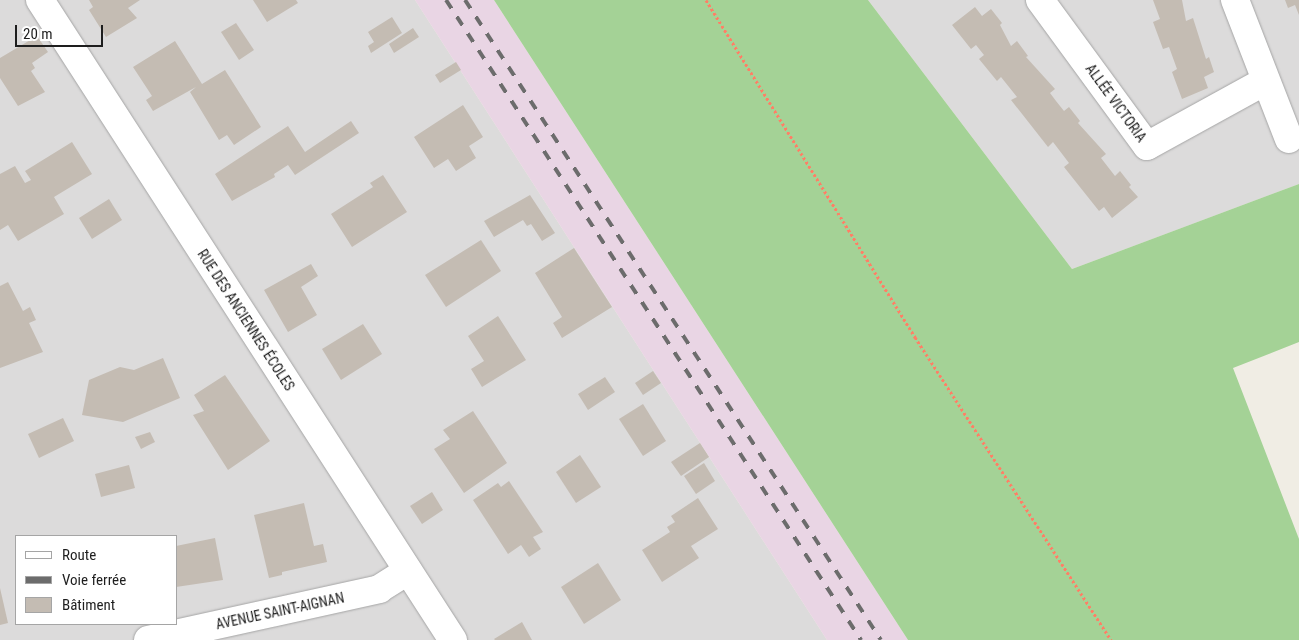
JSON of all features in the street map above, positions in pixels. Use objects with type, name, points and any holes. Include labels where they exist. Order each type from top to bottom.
[{"type":"street","name":"RUE DES ANCIENNES ÉCOLES","points":[[40,0],[453,640]]},
{"type":"street","name":"ALLÉE VICTORIA","points":[[1040,0],[1147,146],[1265,81]]},
{"type":"street","points":[[1235,0],[1289,139]]},
{"type":"street","name":"AVENUE SAINT-AIGNAN","points":[[148,640],[379,589],[408,570]]},
{"type":"path","points":[[706,0],[914,337],[1111,640]]},
{"type":"shaded area","points":[[0,0],[415,0],[827,640],[0,640]]},
{"type":"shaded area","points":[[415,0],[494,0],[908,640],[827,640]]},
{"type":"shaded area","points":[[868,0],[1299,0],[1299,184],[1072,269]]},
{"type":"green space","points":[[494,0],[868,0],[1072,269],[1299,184],[1299,342],[1233,368],[1299,539],[1299,640],[908,640]]},
{"type":"building","points":[[89,0],[140,0],[128,8],[137,18],[106,37],[89,10],[93,7]]},
{"type":"building","points":[[253,0],[296,0],[298,3],[267,22]]},
{"type":"building","points":[[1153,0],[1182,0],[1186,21],[1193,18],[1206,59],[1209,57],[1214,72],[1204,77],[1208,88],[1182,99],[1172,72],[1177,69],[1169,47],[1163,49],[1153,22],[1160,19]]},
{"type":"building","points":[[1285,0],[1299,0],[1299,15],[1295,5],[1288,8]]},
{"type":"building","points":[[975,7],[982,16],[991,9],[1002,23],[1000,25],[1011,46],[1017,41],[1028,56],[1026,57],[1055,89],[1050,93],[1056,101],[1064,111],[1069,107],[1080,121],[1078,123],[1106,154],[1101,158],[1115,176],[1120,171],[1131,185],[1129,187],[1138,197],[1112,218],[1104,207],[1099,211],[1064,167],[1069,163],[1053,142],[1048,147],[1011,100],[1017,97],[1001,77],[997,81],[979,59],[984,55],[976,45],[971,49],[952,25]]},
{"type":"building","points":[[392,17],[402,33],[371,53],[368,46],[374,42],[368,32]]},
{"type":"building","points":[[236,23],[254,50],[239,60],[221,32]]},
{"type":"building","points":[[413,28],[419,37],[394,53],[389,44]]},
{"type":"building","points":[[37,36],[48,52],[32,63],[35,68],[31,71],[45,92],[18,106],[0,78],[0,58]]},
{"type":"building","points":[[175,41],[202,84],[225,70],[261,127],[234,145],[227,135],[219,140],[190,92],[196,87],[153,111],[146,100],[152,96],[133,67]]},
{"type":"building","points":[[456,62],[461,70],[440,83],[435,75]]},
{"type":"building","points":[[463,105],[483,137],[469,146],[476,158],[456,171],[448,159],[434,168],[414,137]]},
{"type":"building","points":[[351,121],[359,133],[295,175],[288,165],[274,174],[275,177],[232,201],[215,174],[288,126],[305,152]]},
{"type":"building","points":[[72,142],[92,174],[54,197],[64,214],[18,241],[8,225],[0,230],[0,174],[15,166],[25,183],[31,180],[25,171]]},
{"type":"building","points":[[383,175],[407,212],[352,247],[331,214],[373,187],[370,183]]},
{"type":"building","points":[[530,195],[555,233],[542,241],[531,224],[527,226],[523,220],[494,237],[484,221]]},
{"type":"building","points":[[109,199],[122,220],[92,239],[79,218]]},
{"type":"building","points":[[481,240],[501,271],[446,307],[425,275]]},
{"type":"building","points":[[574,248],[612,307],[562,338],[553,323],[562,317],[535,273]]},
{"type":"building","points":[[311,264],[318,276],[301,287],[317,315],[288,332],[264,290]]},
{"type":"building","points":[[8,282],[23,311],[30,307],[36,320],[29,323],[43,352],[0,368],[0,286]]},
{"type":"building","points":[[498,316],[526,360],[482,387],[471,369],[484,361],[468,336]]},
{"type":"building","points":[[363,324],[382,354],[341,380],[322,349]]},
{"type":"building","points":[[163,358],[180,398],[123,422],[82,415],[89,380],[120,367],[134,370]]},
{"type":"building","points":[[653,371],[661,383],[643,395],[635,383]]},
{"type":"building","points":[[225,375],[270,441],[228,470],[193,415],[204,411],[194,395]]},
{"type":"building","points":[[605,377],[615,392],[588,410],[578,394]]},
{"type":"building","points":[[643,404],[666,441],[643,456],[619,419]]},
{"type":"building","points":[[473,411],[507,463],[464,493],[434,449],[450,439],[443,430]]},
{"type":"building","points":[[63,418],[74,441],[39,458],[28,434]]},
{"type":"building","points":[[150,432],[155,442],[141,449],[135,437]]},
{"type":"building","points":[[700,443],[709,457],[681,476],[671,462]]},
{"type":"building","points":[[580,455],[601,487],[576,503],[556,472]]},
{"type":"building","points":[[704,463],[715,481],[696,494],[684,476]]},
{"type":"building","points":[[129,465],[135,488],[101,497],[95,474]]},
{"type":"building","points":[[509,481],[543,532],[533,537],[541,549],[529,557],[521,545],[508,554],[473,500],[498,483],[501,487]]},
{"type":"building","points":[[432,492],[443,510],[422,524],[410,506]]},
{"type":"building","points":[[698,498],[718,529],[691,546],[699,558],[662,582],[642,550],[670,532],[667,527],[675,522],[671,516]]},
{"type":"building","points":[[304,503],[314,546],[323,544],[327,562],[282,572],[282,575],[269,578],[254,515]]},
{"type":"building","points":[[215,538],[223,580],[178,587],[178,546]]},
{"type":"building","points":[[598,563],[621,600],[584,624],[561,587]]},
{"type":"building","points":[[0,588],[8,623],[0,625]]},
{"type":"building","points":[[522,622],[532,640],[494,639]]},
{"type":"railway","points":[[446,0],[861,640]]},
{"type":"railway","points":[[465,0],[881,640]]}]
